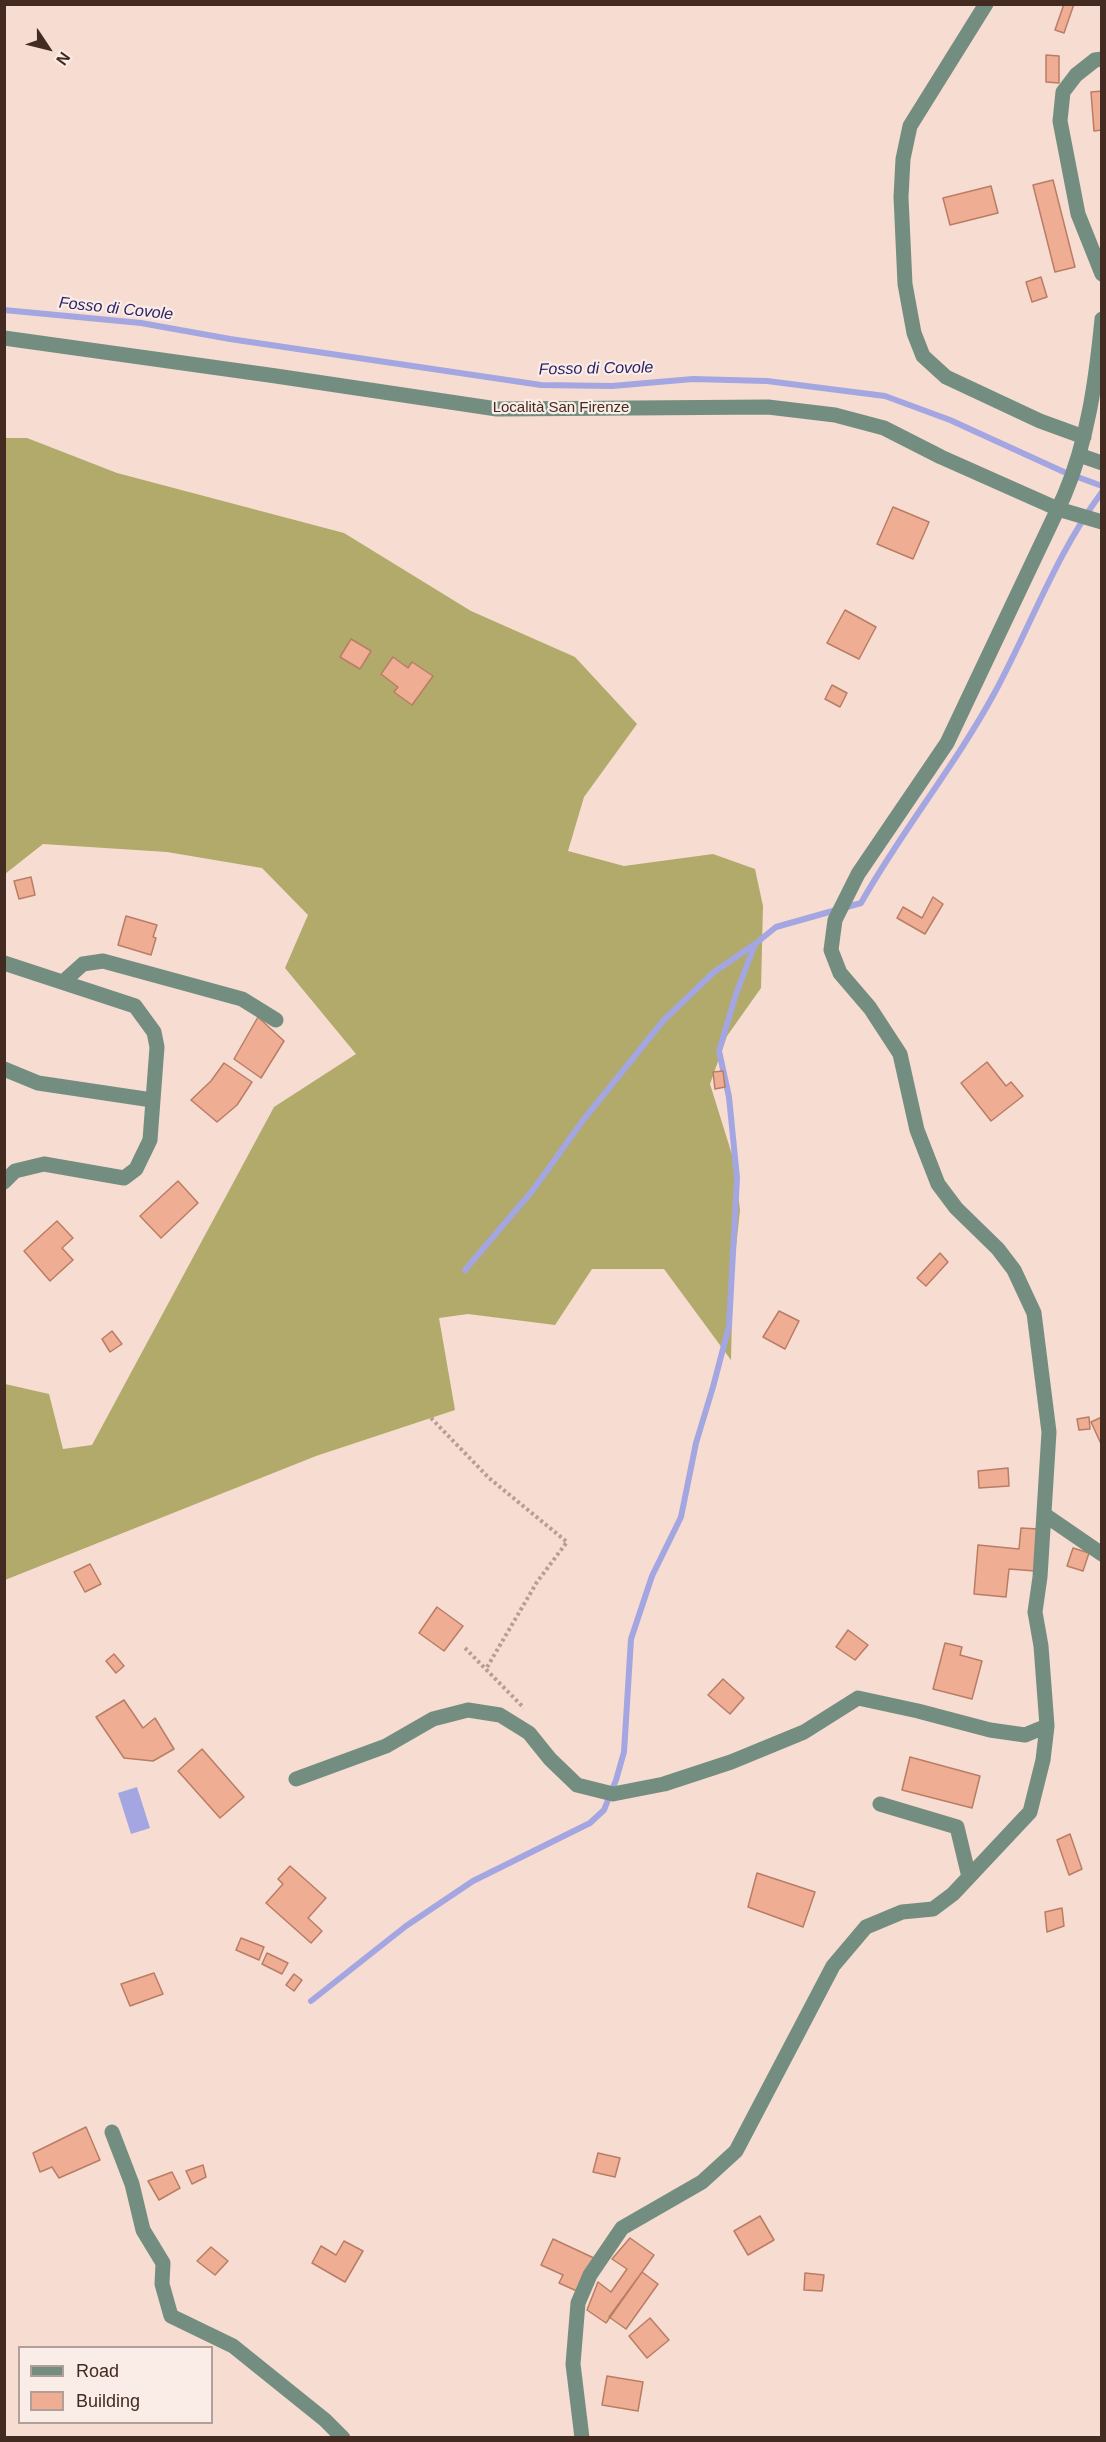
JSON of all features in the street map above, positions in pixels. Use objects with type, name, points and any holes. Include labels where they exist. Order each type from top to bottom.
[{"type":"street","points":[[986,4],[910,126],[903,159],[901,198],[905,284],[914,333],[923,356],[946,376],[1040,421],[1084,437]]},
{"type":"street","points":[[1101,59],[1095,60],[1076,75],[1063,92],[1060,121],[1078,214],[1101,274]]},
{"type":"street","points":[[582,2438],[573,2364],[578,2303],[590,2275],[622,2228],[702,2182],[736,2151],[833,1966],[866,1927],[902,1912],[933,1909],[953,1894],[1030,1812],[1043,1760],[1047,1726],[1041,1646],[1035,1612],[1045,1515],[1049,1432],[1034,1313],[1014,1270],[998,1249],[956,1208],[938,1184],[917,1130],[900,1054],[870,1008],[840,973],[831,950],[835,920],[858,874],[947,743],[1064,506],[1084,437],[1096,378],[1101,319]]},
{"type":"street","name":"Località San Firenze","points":[[4,338],[497,409],[768,407],[835,416],[884,428],[941,457],[1101,522]]},
{"type":"street","points":[[1078,461],[1101,463]]},
{"type":"street","points":[[64,981],[83,964],[103,961],[242,999],[276,1020]]},
{"type":"street","points":[[4,963],[135,1006],[154,1032],[157,1047],[150,1140],[136,1169],[124,1178],[44,1164],[15,1171],[4,1182]]},
{"type":"street","points":[[4,1069],[38,1083],[152,1100]]},
{"type":"street","points":[[1045,1515],[1101,1554]]},
{"type":"street","points":[[296,1779],[386,1746],[433,1719],[468,1710],[500,1715],[529,1733],[549,1759],[578,1785],[613,1794],[664,1784],[731,1762],[804,1732],[858,1698],[990,1730],[1025,1735],[1047,1726]]},
{"type":"street","points":[[880,1804],[957,1827],[969,1877]]},
{"type":"street","points":[[112,2132],[132,2184],[143,2230],[163,2263],[162,2284],[171,2316],[233,2346],[325,2420],[343,2438]]},
{"type":"path","points":[[431,1418],[489,1478],[567,1542],[537,1582],[486,1669]]},
{"type":"shaded area","points":[[5,438],[27,438],[117,473],[344,533],[471,611],[575,657],[637,724],[584,797],[568,851],[624,866],[713,854],[755,869],[763,906],[761,988],[727,1036],[710,1084],[734,1161],[740,1210],[733,1275],[731,1360],[664,1269],[592,1269],[555,1325],[468,1314],[439,1318],[455,1410],[316,1456],[5,1580],[5,1384],[49,1394],[63,1449],[92,1445],[274,1107],[356,1054],[285,968],[308,915],[262,868],[167,852],[43,844],[5,874]]},
{"type":"water","points":[[137,1787],[150,1828],[131,1834],[118,1793]]},
{"type":"building","points":[[1064,4],[1074,4],[1064,33],[1055,30]]},
{"type":"building","points":[[1046,55],[1059,56],[1059,83],[1046,82]]},
{"type":"building","points":[[1102,91],[1102,130],[1094,131],[1091,92]]},
{"type":"building","points":[[1053,180],[1075,267],[1055,272],[1033,185]]},
{"type":"building","points":[[991,186],[998,213],[950,225],[943,198]]},
{"type":"building","points":[[1041,277],[1047,297],[1032,302],[1026,282]]},
{"type":"building","points":[[893,507],[929,522],[913,559],[877,544]]},
{"type":"building","points":[[845,610],[876,627],[859,659],[827,643]]},
{"type":"building","points":[[351,639],[371,651],[360,669],[340,657]]},
{"type":"building","points":[[393,657],[408,668],[412,662],[433,676],[412,705],[394,692],[398,687],[381,674]]},
{"type":"building","points":[[832,685],[847,693],[840,707],[825,699]]},
{"type":"building","points":[[31,877],[35,895],[19,899],[14,881]]},
{"type":"building","points":[[933,897],[943,904],[925,934],[897,918],[903,907],[922,918]]},
{"type":"building","points":[[126,916],[157,925],[151,955],[118,945]]},
{"type":"building","points":[[258,1017],[284,1041],[261,1078],[234,1059]]},
{"type":"building","points":[[987,1062],[1006,1086],[1011,1082],[1023,1096],[991,1121],[961,1083]]},
{"type":"building","points":[[224,1063],[252,1082],[237,1105],[217,1122],[191,1100],[211,1081]]},
{"type":"building","points":[[723,1071],[725,1087],[715,1089],[713,1072]]},
{"type":"building","points":[[178,1181],[198,1203],[161,1238],[140,1216]]},
{"type":"building","points":[[57,1221],[73,1238],[62,1248],[73,1260],[50,1281],[24,1251]]},
{"type":"building","points":[[940,1253],[948,1262],[926,1286],[917,1278]]},
{"type":"building","points":[[779,1311],[799,1321],[785,1349],[763,1337]]},
{"type":"building","points":[[112,1331],[122,1344],[110,1352],[102,1339]]},
{"type":"building","points":[[1089,1417],[1090,1429],[1079,1430],[1077,1419]]},
{"type":"building","points":[[1102,1417],[1102,1446],[1091,1422]]},
{"type":"building","points":[[1008,1468],[1009,1486],[979,1488],[978,1471]]},
{"type":"building","points":[[1021,1528],[1039,1529],[1035,1571],[1009,1569],[1006,1597],[974,1594],[978,1545],[1019,1549]]},
{"type":"building","points":[[1073,1548],[1089,1553],[1083,1571],[1067,1566]]},
{"type":"building","points":[[90,1564],[101,1584],[85,1592],[74,1572]]},
{"type":"building","points":[[437,1607],[463,1626],[444,1651],[419,1633]]},
{"type":"building","points":[[848,1630],[868,1645],[855,1660],[836,1647]]},
{"type":"building","points":[[945,1643],[962,1647],[960,1655],[982,1661],[972,1699],[933,1689]]},
{"type":"building","points":[[114,1654],[124,1666],[116,1673],[106,1661]]},
{"type":"building","points":[[723,1679],[744,1698],[730,1714],[708,1695]]},
{"type":"building","points":[[124,1700],[143,1728],[155,1718],[174,1749],[153,1761],[124,1758],[96,1717]]},
{"type":"building","points":[[202,1749],[244,1797],[220,1818],[178,1771]]},
{"type":"building","points":[[910,1757],[980,1776],[972,1808],[902,1790]]},
{"type":"building","points":[[1070,1834],[1082,1869],[1069,1875],[1057,1840]]},
{"type":"building","points":[[290,1866],[326,1898],[308,1918],[322,1931],[311,1943],[266,1903],[283,1884],[278,1879]]},
{"type":"building","points":[[757,1873],[815,1892],[803,1927],[748,1907]]},
{"type":"building","points":[[1062,1908],[1064,1926],[1047,1932],[1045,1912]]},
{"type":"building","points":[[241,1938],[264,1947],[259,1960],[236,1950]]},
{"type":"building","points":[[267,1953],[288,1963],[282,1974],[262,1964]]},
{"type":"building","points":[[154,1973],[163,1994],[130,2006],[121,1984]]},
{"type":"building","points":[[294,1974],[302,1980],[294,1991],[286,1985]]},
{"type":"building","points":[[86,2127],[100,2160],[59,2178],[52,2167],[40,2172],[33,2153]]},
{"type":"building","points":[[598,2153],[620,2158],[615,2177],[593,2172]]},
{"type":"building","points":[[203,2165],[206,2177],[192,2184],[186,2171]]},
{"type":"building","points":[[172,2172],[180,2188],[159,2200],[148,2181]]},
{"type":"building","points":[[760,2216],[774,2240],[748,2255],[734,2231]]},
{"type":"building","points":[[630,2238],[654,2255],[606,2323],[587,2310],[598,2282],[611,2292],[627,2269],[612,2259]]},
{"type":"building","points":[[553,2239],[594,2258],[579,2292],[559,2283],[563,2275],[541,2265]]},
{"type":"building","points":[[344,2241],[363,2251],[345,2282],[312,2263],[321,2246],[336,2255]]},
{"type":"building","points":[[211,2247],[228,2261],[215,2275],[197,2261]]},
{"type":"building","points":[[642,2272],[658,2284],[626,2329],[609,2317]]},
{"type":"building","points":[[805,2273],[824,2275],[822,2291],[804,2290]]},
{"type":"building","points":[[650,2318],[669,2340],[647,2358],[629,2336]]},
{"type":"building","points":[[607,2376],[643,2382],[638,2411],[602,2405]]},
{"type":"waterway","name":"Fosso di Covole","points":[[4,310],[141,323],[230,339],[541,385],[612,386],[693,379],[767,381],[885,396],[950,420],[1064,472],[1102,486]]},
{"type":"waterway","points":[[465,1270],[533,1190],[584,1119],[663,1021],[714,972],[776,927],[861,903],[995,692],[1057,565],[1102,492]]},
{"type":"waterway","points":[[311,2001],[406,1926],[473,1881],[590,1823],[604,1810],[624,1752],[631,1639],[652,1576],[681,1517],[696,1443],[729,1326],[737,1178],[729,1097],[719,1051],[736,994],[755,944]]}]
